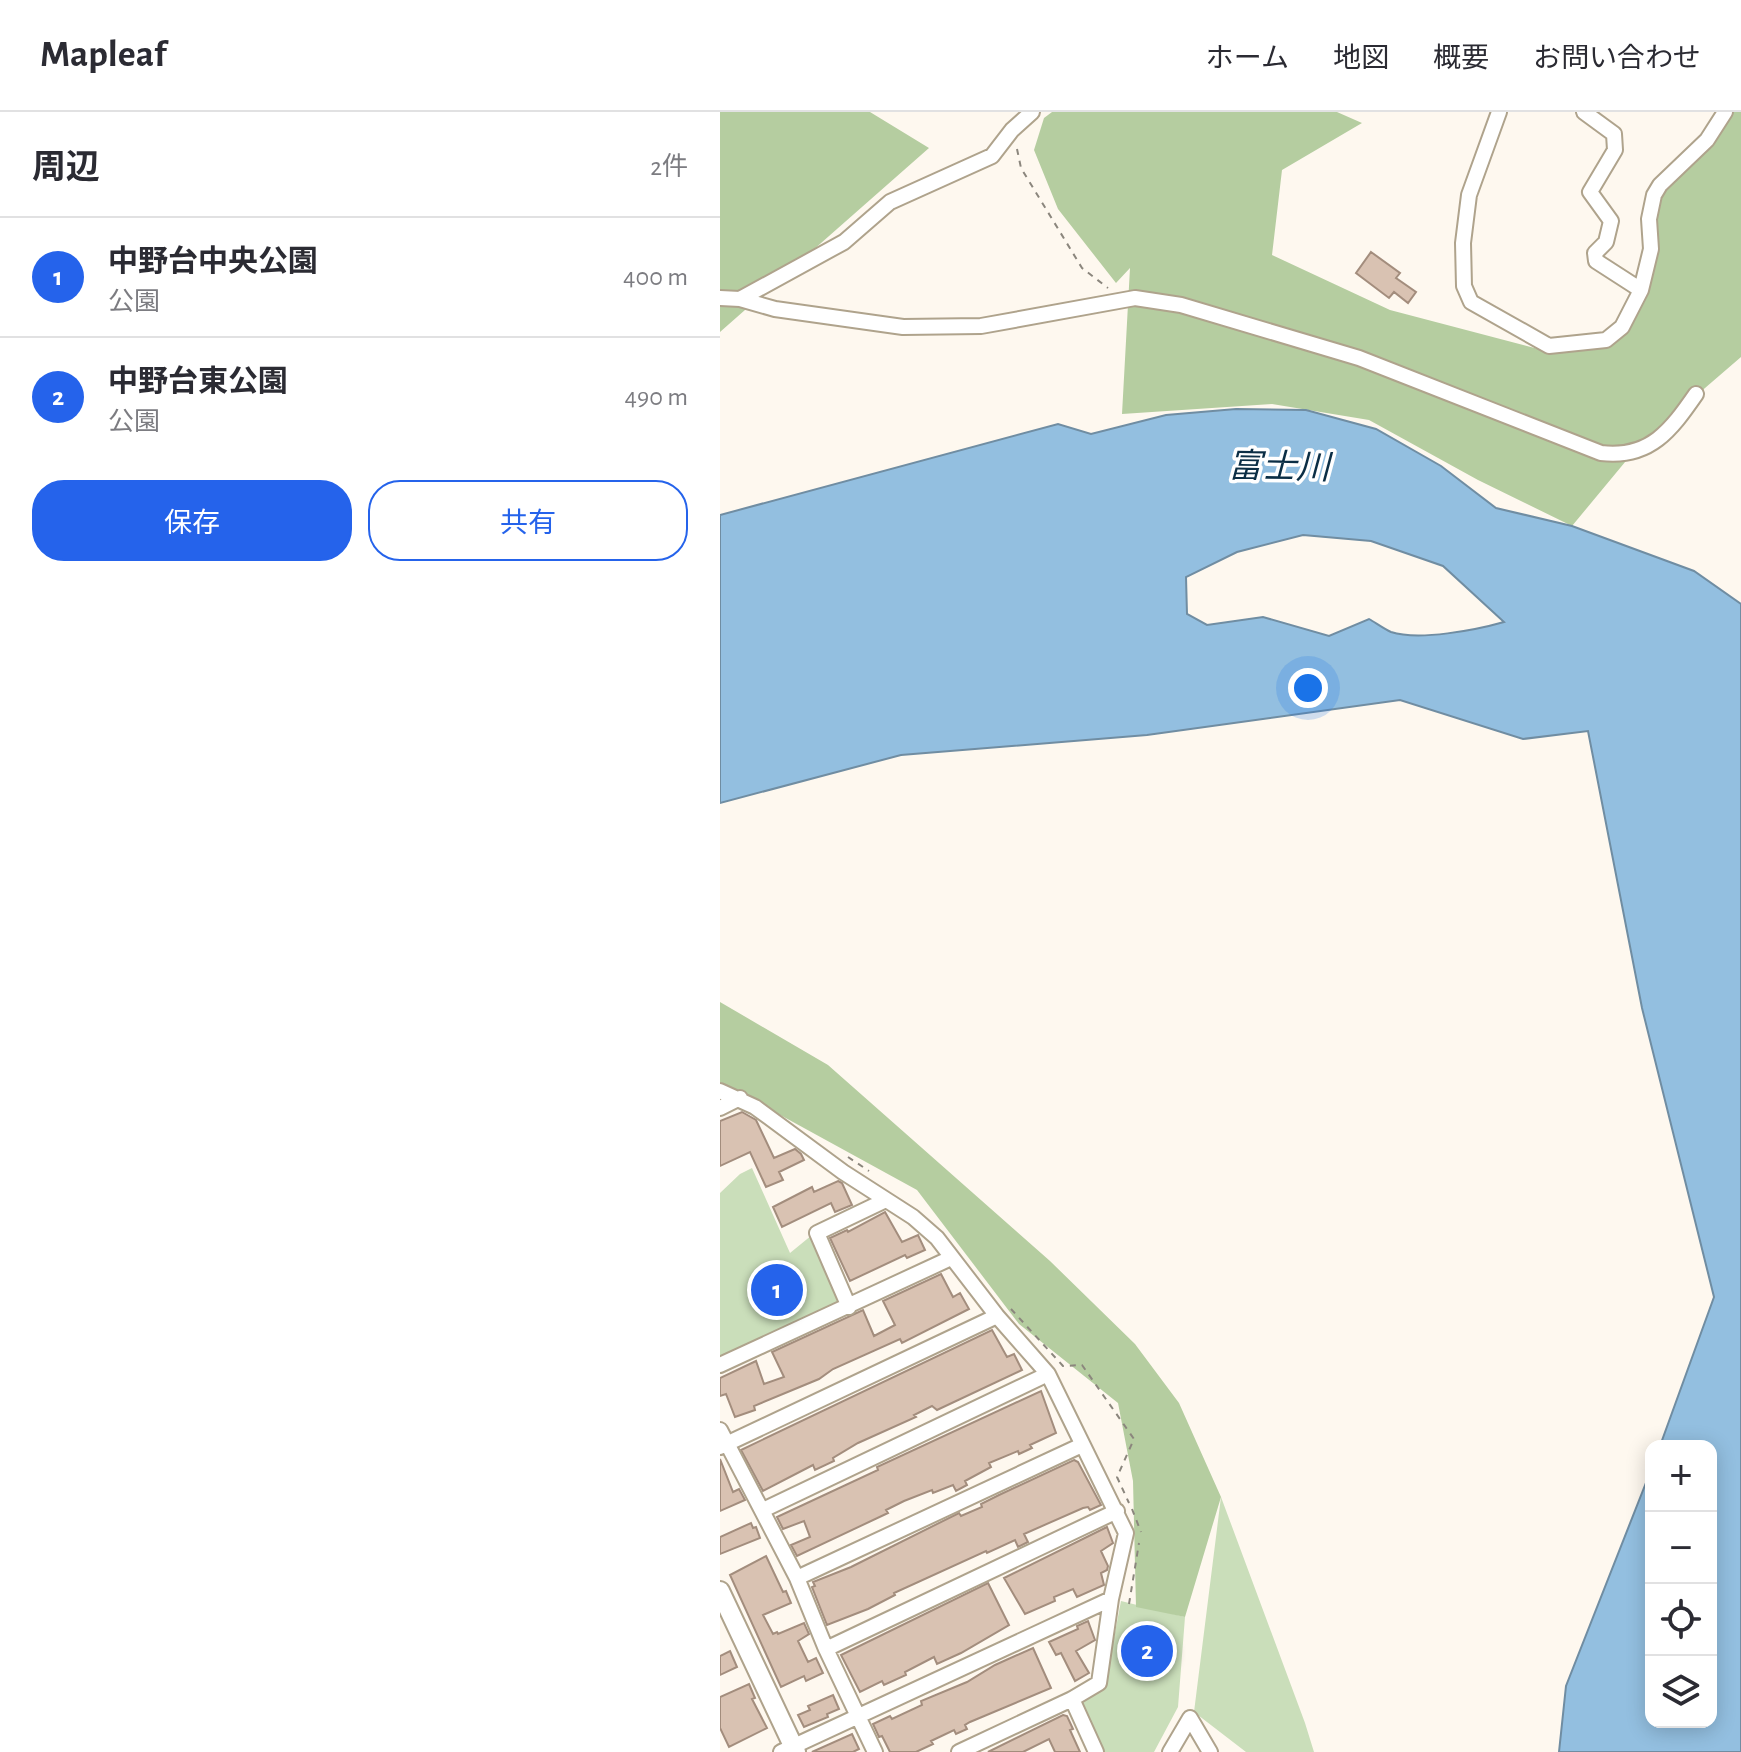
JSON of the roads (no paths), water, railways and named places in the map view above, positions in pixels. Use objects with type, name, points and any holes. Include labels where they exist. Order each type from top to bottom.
[{"type":"street","points":[[740,299],[844,242],[890,202],[992,156],[1012,130],[1032,112]]},
{"type":"street","points":[[1499,112],[1469,195],[1463,243],[1464,286],[1471,302],[1549,346],[1606,340],[1622,327],[1641,290],[1651,249],[1649,219],[1654,195],[1660,185],[1707,140],[1725,112]]},
{"type":"street","points":[[1584,112],[1614,134],[1615,150],[1590,192],[1611,221],[1606,242],[1595,253],[1596,261],[1641,290]]},
{"type":"street","points":[[720,298],[903,327],[981,326],[1135,298],[1181,305],[1359,358],[1601,453],[1616,455],[1664,438],[1696,394]]},
{"type":"street","points":[[720,1091],[740,1098],[937,1238],[997,1316],[1048,1374],[1126,1533],[1111,1599],[1099,1683],[1072,1699],[959,1752]]},
{"type":"street","points":[[720,1108],[740,1098]]},
{"type":"street","points":[[849,1307],[817,1233],[886,1200]]},
{"type":"street","points":[[720,1365],[951,1258]]},
{"type":"street","points":[[875,1752],[826,1649],[797,1578],[763,1510],[722,1440],[997,1316]]},
{"type":"street","points":[[763,1510],[1048,1374]]},
{"type":"street","points":[[797,1578],[1082,1445]]},
{"type":"street","points":[[826,1649],[1117,1511]]},
{"type":"street","points":[[720,1591],[790,1750],[1111,1599]]},
{"type":"street","points":[[1072,1699],[1096,1752]]},
{"type":"street","points":[[1170,1752],[1190,1718],[1210,1752]]},
{"type":"water","name":"富士川","points":[[1236,409],[1306,410],[1376,429],[1441,466],[1496,508],[1572,526],[1694,571],[1741,604],[1741,1752],[1559,1752],[1566,1686],[1645,1485],[1645,1728],[1717,1728],[1717,1440],[1662,1440],[1714,1297],[1642,1008],[1588,731],[1523,739],[1400,700],[1147,735],[901,755],[720,803],[720,515],[1058,424],[1091,434],[1166,415]],"holes":[[[1303,535],[1371,541],[1443,566],[1504,622],[1463,631],[1417,635],[1391,632],[1369,619],[1329,636],[1263,617],[1207,625],[1187,614],[1186,577],[1237,552]]]},
{"type":"place","name":"中野台中央公園","points":[[777,1290]]},
{"type":"place","name":"中野台東公園","points":[[1147,1651]]}]
